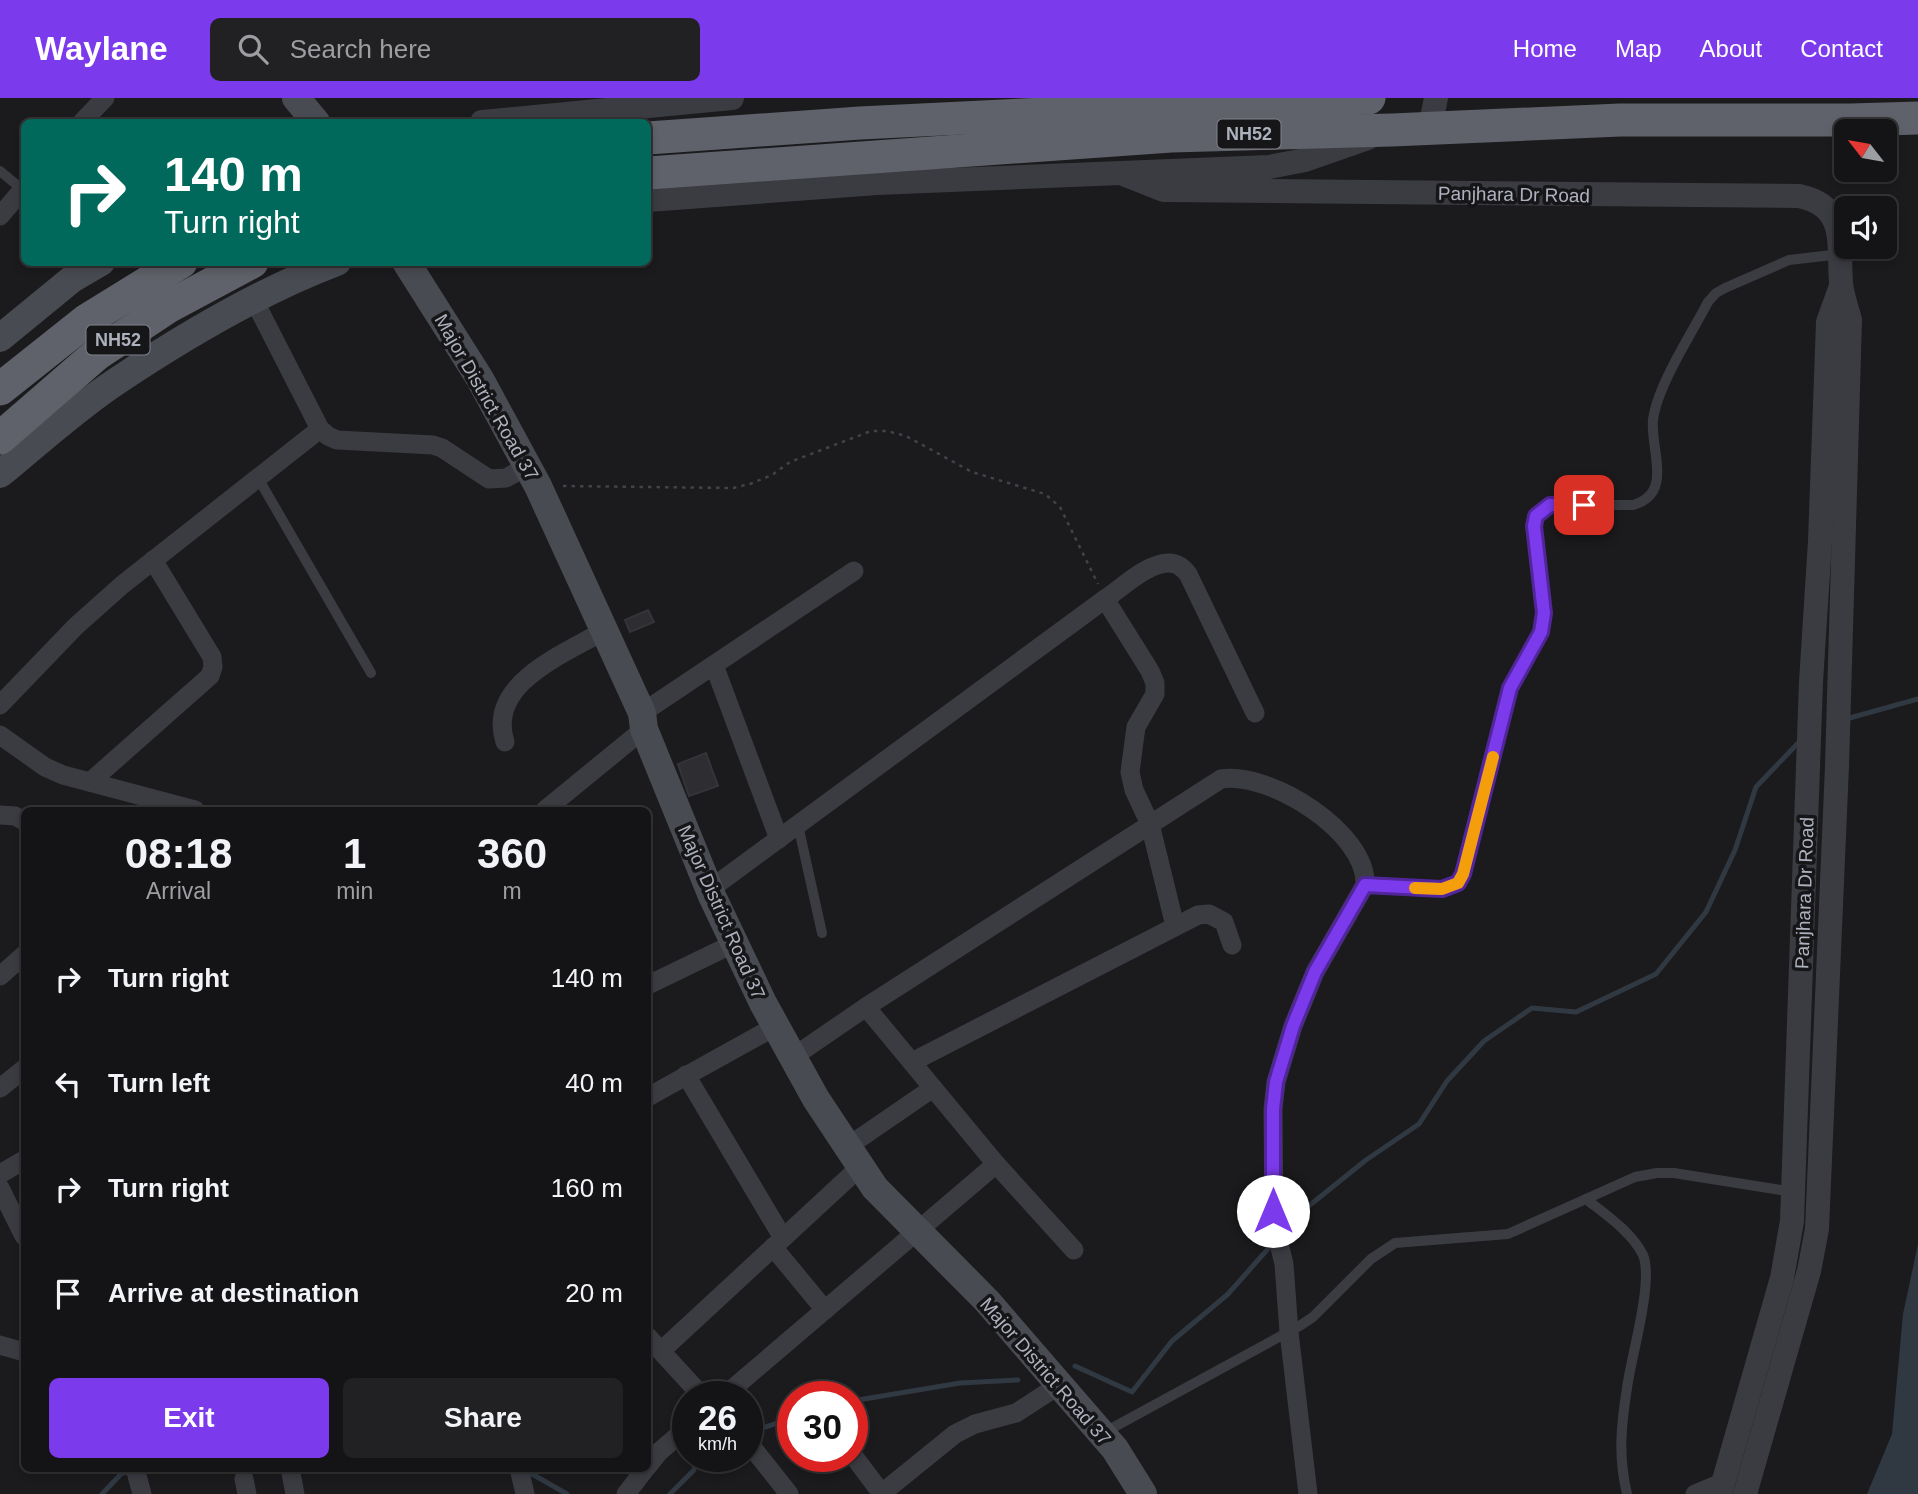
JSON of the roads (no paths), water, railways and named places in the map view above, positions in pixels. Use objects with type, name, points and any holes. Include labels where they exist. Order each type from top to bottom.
[{"type":"highway","name":"NH52","points":[[648,114],[860,122],[1369,98]]},
{"type":"highway","name":"NH52","points":[[651,173],[1171,136],[1392,130],[1433,113],[1620,120],[1918,118]]},
{"type":"highway","name":"NH52","points":[[0,389],[87,320],[175,266]]},
{"type":"highway","name":"NH52","points":[[0,438],[97,354],[168,307],[245,266]]},
{"type":"main road","points":[[296,98],[314,119]]},
{"type":"main road","points":[[0,338],[72,279],[94,266]]},
{"type":"main road","points":[[0,474],[115,382],[254,300],[293,279],[327,266]]},
{"type":"main road","name":"Major District Road 37","points":[[409,266],[480,379],[533,476],[605,631],[709,890],[776,1026],[816,1099],[875,1188],[986,1301],[1115,1449],[1143,1494]]},
{"type":"street","points":[[85,119],[104,98]]},
{"type":"street","points":[[544,119],[648,114],[732,98]]},
{"type":"street","points":[[651,200],[877,183],[1269,167],[1305,160],[1392,130]]},
{"type":"street","name":"Panjhara Dr Road","points":[[1121,173],[1164,190],[1799,196],[1822,204],[1832,212],[1834,218]]},
{"type":"street","points":[[0,216],[21,192]]},
{"type":"street","name":"Panjhara Dr Road","points":[[1730,1490],[1809,1271],[1817,1225],[1837,766],[1850,320],[1841,285],[1841,259]]},
{"type":"street","name":"Panjhara Dr Road","points":[[1730,1490],[1782,1278],[1792,1221],[1811,682],[1820,541],[1828,322],[1841,285]]},
{"type":"street","points":[[254,300],[320,429],[328,436],[337,440],[433,444],[489,479],[533,476]]},
{"type":"street","points":[[0,705],[76,626],[153,560],[320,429]]},
{"type":"street","points":[[90,782],[210,676],[213,667],[212,657],[153,560]]},
{"type":"street","points":[[709,890],[1105,599],[1148,570],[1169,563],[1180,565],[1188,573],[1255,713]]},
{"type":"street","points":[[548,807],[643,721],[714,665],[854,571]]},
{"type":"street","points":[[1105,599],[1155,683],[1155,694],[1136,727],[1130,772],[1134,790],[1150,824],[1175,926]]},
{"type":"street","points":[[505,742],[503,717],[510,695],[523,679],[605,631]]},
{"type":"street","points":[[714,665],[779,839]]},
{"type":"street","points":[[0,735],[45,767],[63,775],[184,807]]},
{"type":"street","points":[[793,1057],[866,1007],[1222,779],[1236,776],[1280,790],[1301,800],[1318,814],[1353,847],[1366,872],[1365,885],[1315,972],[1293,1026],[1276,1082],[1273,1109],[1273,1211],[1284,1264],[1308,1494]]},
{"type":"street","points":[[0,815],[21,819]]},
{"type":"street","points":[[912,1062],[1198,915],[1209,914],[1224,922],[1233,945]]},
{"type":"street","points":[[651,984],[734,943]]},
{"type":"street","points":[[0,976],[21,958]]},
{"type":"street","points":[[866,1007],[996,1164],[1074,1250]]},
{"type":"street","points":[[651,1095],[776,1026]]},
{"type":"street","points":[[0,1088],[21,1071]]},
{"type":"street","points":[[686,1075],[778,1242],[825,1310]]},
{"type":"street","points":[[688,1381],[654,1344],[778,1242],[854,1156],[933,1088]]},
{"type":"street","points":[[21,1162],[1,1176],[21,1228]]},
{"type":"street","points":[[742,1381],[996,1164]]},
{"type":"street","points":[[1792,1221],[1817,1225]]},
{"type":"street","points":[[0,1345],[21,1351]]},
{"type":"street","points":[[865,1472],[881,1494],[955,1434],[975,1424],[1016,1413],[1059,1385]]},
{"type":"street","points":[[651,1457],[672,1440]]},
{"type":"street","points":[[763,1461],[789,1494]]},
{"type":"street","points":[[136,1472],[141,1491]]},
{"type":"street","points":[[629,1491],[641,1472]]},
{"type":"street","points":[[291,1473],[295,1494]]},
{"type":"street","points":[[1695,1494],[1730,1490]]},
{"type":"lane","points":[[0,170],[21,187]]},
{"type":"lane","points":[[1365,885],[1442,889],[1458,883],[1463,874],[1510,688],[1541,632],[1544,613],[1534,526],[1536,516],[1550,505],[1633,505],[1650,497],[1658,472],[1653,434],[1657,402],[1709,302],[1716,293],[1725,288],[1789,260],[1834,255]]},
{"type":"lane","points":[[258,478],[371,673]]},
{"type":"lane","points":[[798,825],[822,933]]},
{"type":"lane","points":[[1102,1434],[1313,1317],[1371,1259],[1395,1243],[1508,1234],[1635,1177],[1657,1173],[1674,1173],[1794,1192]]},
{"type":"lane","points":[[1586,1199],[1618,1225],[1644,1258],[1646,1280],[1621,1437],[1621,1468],[1627,1494]]},
{"type":"waterway","points":[[1846,719],[1918,699]]},
{"type":"waterway","points":[[1283,1232],[1300,1213],[1366,1160],[1419,1124],[1447,1081],[1484,1041],[1532,1008],[1576,1012],[1656,974],[1706,912],[1735,850],[1756,787],[1800,741]]},
{"type":"waterway","points":[[1075,1366],[1132,1392],[1172,1341],[1228,1294],[1274,1242]]},
{"type":"waterway","points":[[868,1398],[960,1383],[1018,1380]]},
{"type":"waterway","points":[[763,1428],[777,1423]]},
{"type":"waterway","points":[[102,1494],[122,1473],[132,1472]]},
{"type":"waterway","points":[[528,1472],[567,1494]]},
{"type":"waterway","points":[[670,1494],[692,1472]]}]
